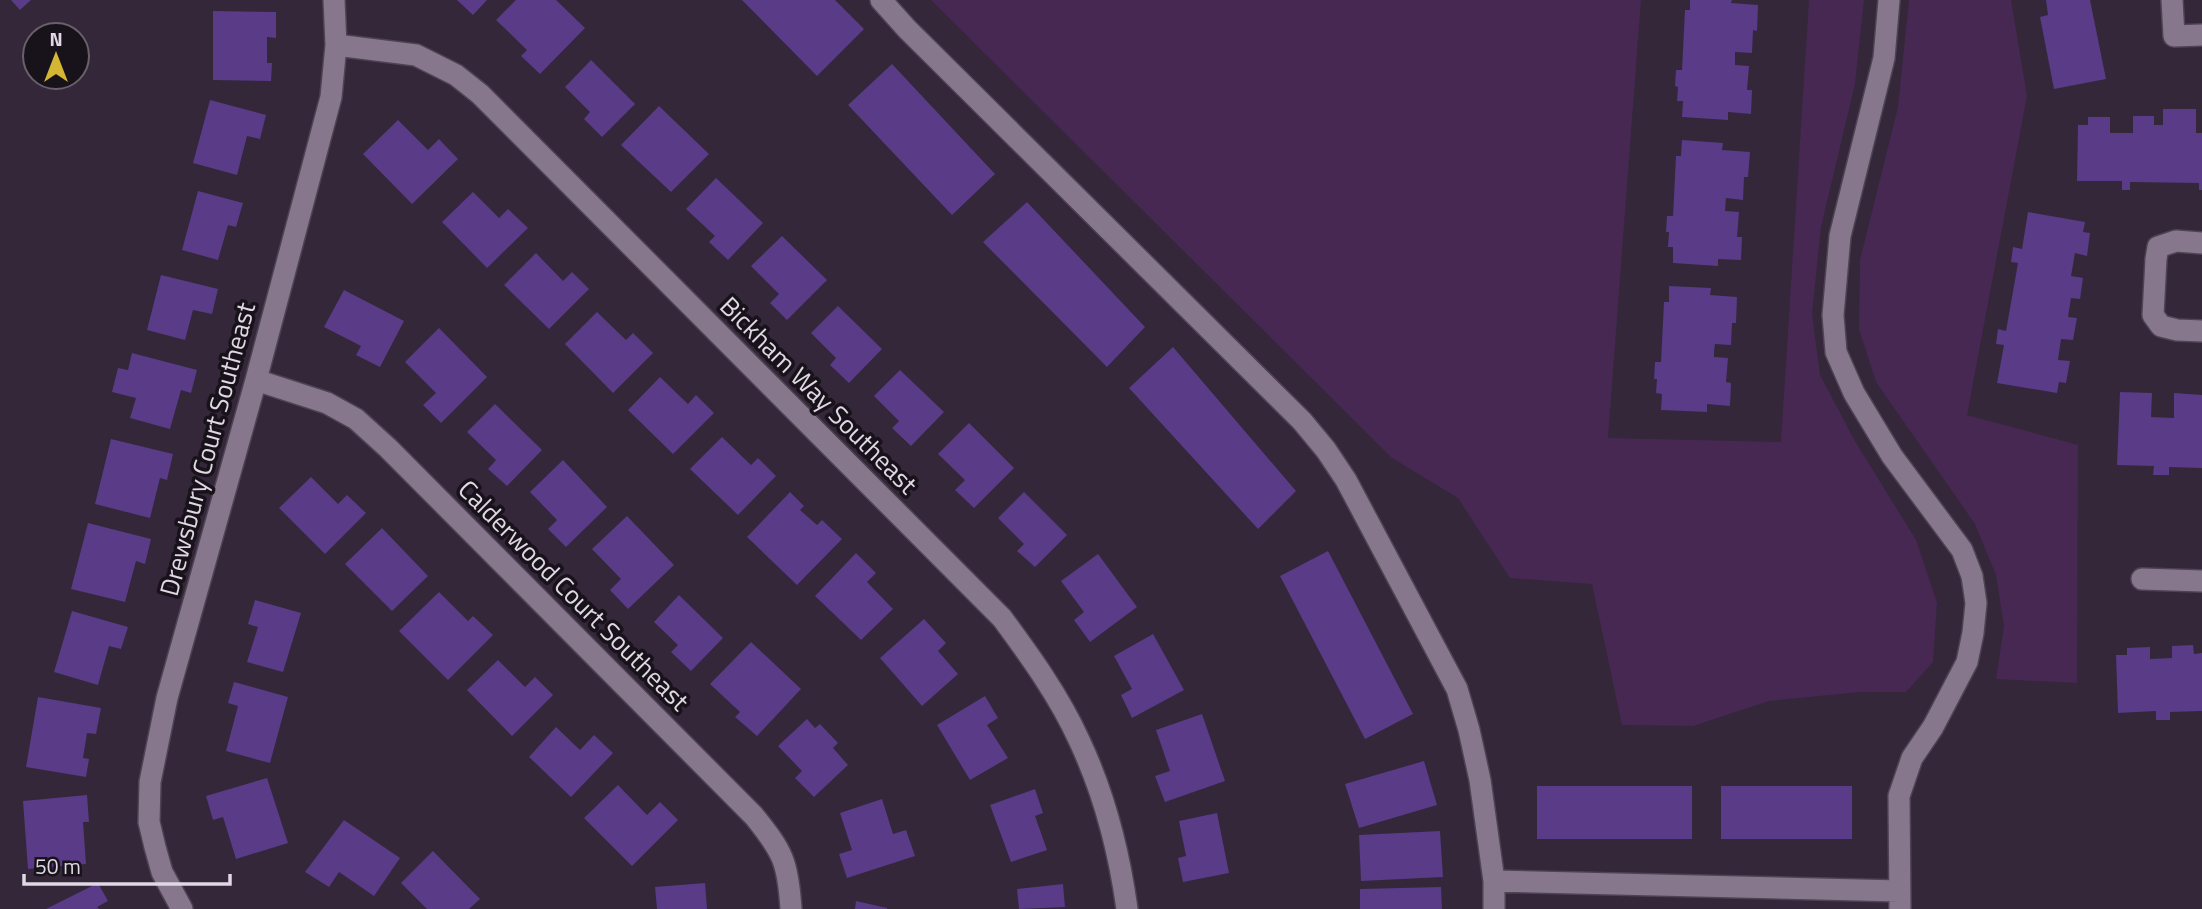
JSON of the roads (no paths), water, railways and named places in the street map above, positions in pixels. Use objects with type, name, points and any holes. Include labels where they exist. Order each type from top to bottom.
[{"type":"street","name":"Drewsbury Court Southeast","points":[[182,909],[162,872],[155,847],[149,822],[150,782],[167,698],[256,380],[331,97],[336,45],[334,0]]},
{"type":"street","points":[[881,0],[907,29],[1302,421],[1326,450],[1346,481],[1457,689],[1480,780],[1494,881],[1494,909]]},
{"type":"street","points":[[1494,881],[1899,900],[1899,796],[1912,758],[1933,727],[1967,662],[1976,603],[1972,576],[1962,550],[1892,456],[1854,393],[1836,352],[1833,315],[1840,236],[1884,58],[1888,0]]},
{"type":"street","points":[[2172,0],[2174,36],[2202,35]]},
{"type":"street","name":"Bickham Way Southeast","points":[[336,45],[416,55],[457,75],[480,94],[1002,618],[1050,687],[1079,738],[1098,785],[1111,830],[1123,877],[1127,909]]},
{"type":"street","points":[[2202,243],[2175,242],[2158,247],[2153,315],[2161,326],[2202,331]]},
{"type":"street","name":"Calderwood Court Southeast","points":[[256,380],[327,403],[356,419],[388,447],[754,816],[784,858],[791,909]]},
{"type":"street","points":[[2141,579],[2202,581]]}]
